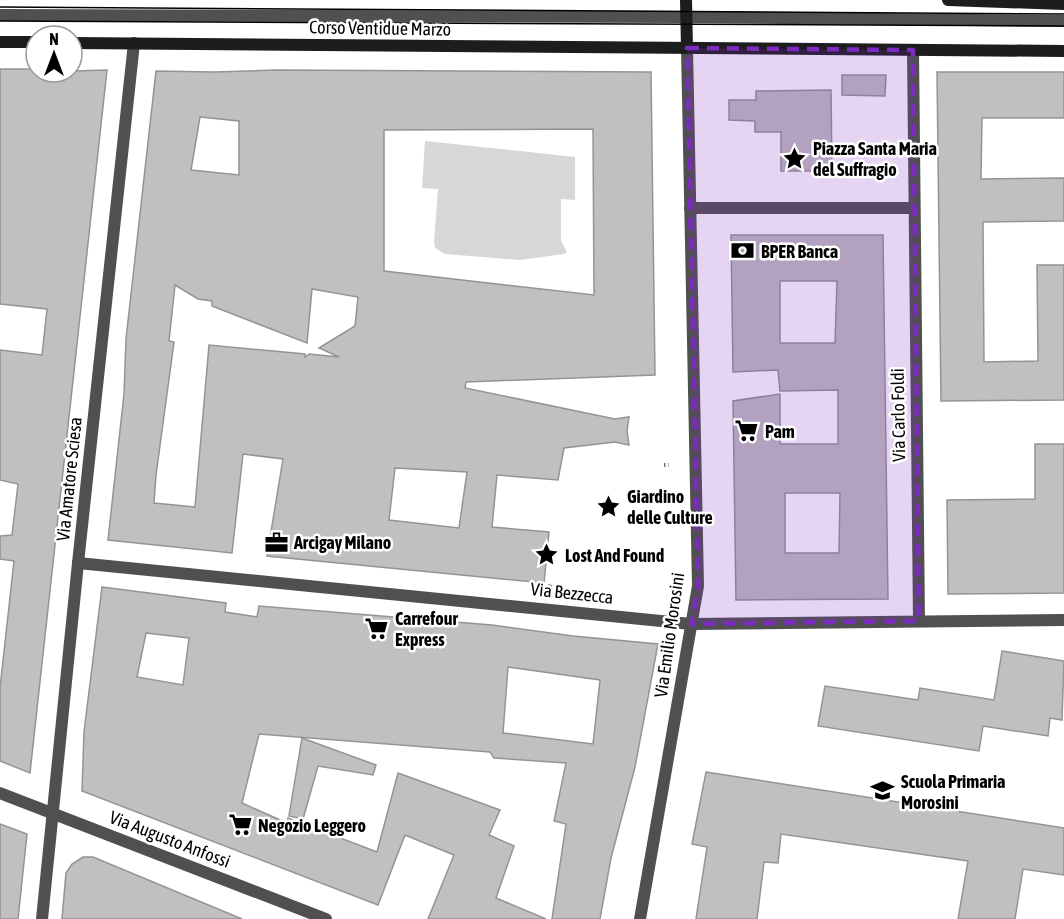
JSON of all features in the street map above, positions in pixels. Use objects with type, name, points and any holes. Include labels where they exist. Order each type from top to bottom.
[{"type":"main road","points":[[686,0],[687,48],[1064,51]]},
{"type":"main road","points":[[948,0],[1064,4]]},
{"type":"main road","points":[[0,42],[24,42]]},
{"type":"main road","name":"Corso Ventidue Marzo","points":[[84,43],[687,48]]},
{"type":"street","points":[[0,15],[686,17],[1064,21]]},
{"type":"street","name":"Via Amatore Sciesa","points":[[42,919],[134,44]]},
{"type":"street","points":[[687,48],[690,208],[914,208],[913,50]]},
{"type":"street","name":"Via Emilio Morosini","points":[[640,919],[698,585],[690,208]]},
{"type":"street","name":"Via Carlo Foldi","points":[[914,208],[919,621]]},
{"type":"street","name":"Via Bezzecca","points":[[78,563],[691,624],[1064,620]]},
{"type":"street","name":"Via Augusto Anfossi","points":[[0,793],[326,919]]},
{"type":"highlighted area","points":[[687,48],[913,50],[919,621],[691,624],[698,586]]},
{"type":"shaded area","points":[[425,141],[575,157],[575,200],[561,199],[561,241],[567,252],[520,260],[445,254],[435,248],[438,189],[422,188]]},
{"type":"building","points":[[0,69],[24,69],[24,84],[84,84],[84,71],[107,70],[30,773],[0,761],[0,688],[14,561],[0,559],[0,536],[12,535],[18,484],[0,480],[0,350],[42,355],[47,309],[0,304]]},
{"type":"building","points":[[276,70],[651,72],[655,375],[466,382],[465,388],[615,419],[629,417],[627,431],[629,445],[615,442],[564,448],[558,480],[497,475],[492,527],[549,532],[544,583],[267,556],[283,459],[243,454],[232,553],[108,540],[124,394],[126,339],[156,71]],"holes":[[[200,117],[239,121],[239,175],[191,170]],[[593,129],[594,295],[384,271],[384,130]],[[175,285],[198,299],[212,301],[212,306],[307,343],[312,289],[358,297],[355,326],[319,348],[339,357],[309,354],[305,357],[305,354],[209,345],[195,507],[154,503],[174,342],[169,341]],[[395,468],[467,472],[459,528],[389,520]]]},
{"type":"building","points":[[937,72],[1064,72],[1064,118],[982,118],[981,179],[1064,178],[1064,221],[983,222],[984,362],[1038,361],[1037,265],[1064,265],[1064,400],[941,401]]},
{"type":"building","points":[[842,75],[886,75],[885,96],[842,95]]},
{"type":"building","points":[[831,90],[832,171],[781,171],[781,132],[755,132],[755,121],[729,120],[729,100],[756,100],[756,91]]},
{"type":"building","points":[[731,235],[883,235],[888,599],[736,600],[733,401],[780,394],[780,444],[838,444],[838,390],[780,391],[778,370],[733,372]],"holes":[[[780,281],[837,281],[835,343],[780,343]],[[785,493],[840,493],[839,553],[785,553]]]},
{"type":"building","points":[[1035,444],[1064,444],[1064,593],[948,594],[947,500],[1035,499]]},
{"type":"building","points":[[102,587],[226,603],[225,612],[257,617],[259,606],[492,625],[658,644],[635,767],[611,858],[600,919],[552,919],[566,824],[554,821],[566,763],[494,758],[490,752],[259,734],[242,803],[287,823],[288,818],[377,852],[398,773],[500,810],[489,835],[514,846],[496,898],[546,919],[428,919],[454,855],[405,835],[378,905],[82,791],[84,732]],"holes":[[[146,633],[189,638],[183,685],[137,677]],[[508,667],[600,680],[593,744],[503,733]]]},
{"type":"building","points":[[1002,651],[1064,661],[1062,720],[1050,718],[1048,736],[983,726],[979,751],[818,726],[825,686],[918,700],[920,688],[994,700]]},
{"type":"building","points":[[302,738],[376,765],[373,775],[318,766],[303,819],[289,816]]},
{"type":"building","points":[[706,772],[1064,828],[1064,875],[1023,869],[1015,919],[958,919],[968,861],[781,834],[778,863],[764,862],[757,919],[696,919],[707,847],[692,844]]},
{"type":"building","points":[[0,824],[27,834],[18,919],[0,919]]},
{"type":"building","points":[[83,857],[93,857],[242,919],[62,919],[66,873],[72,864]]},
{"type":"tram line","points":[[0,7],[1064,14]]},
{"type":"tram line","points":[[0,21],[1064,26]]},
{"type":"place","name":"Piazza Santa Maria del Suffragio","points":[[795,158]]},
{"type":"place","name":"BPER Banca","points":[[743,251]]},
{"type":"place","name":"Pam","points":[[747,431]]},
{"type":"place","name":"Giardino delle Culture","points":[[609,506]]},
{"type":"place","name":"Arcigay Milano","points":[[276,542]]},
{"type":"place","name":"Lost And Found","points":[[547,555]]},
{"type":"place","name":"Carrefour Express","points":[[377,628]]},
{"type":"place","name":"Scuola Primaria Morosini","points":[[883,791]]},
{"type":"place","name":"Negozio Leggero","points":[[240,825]]}]
